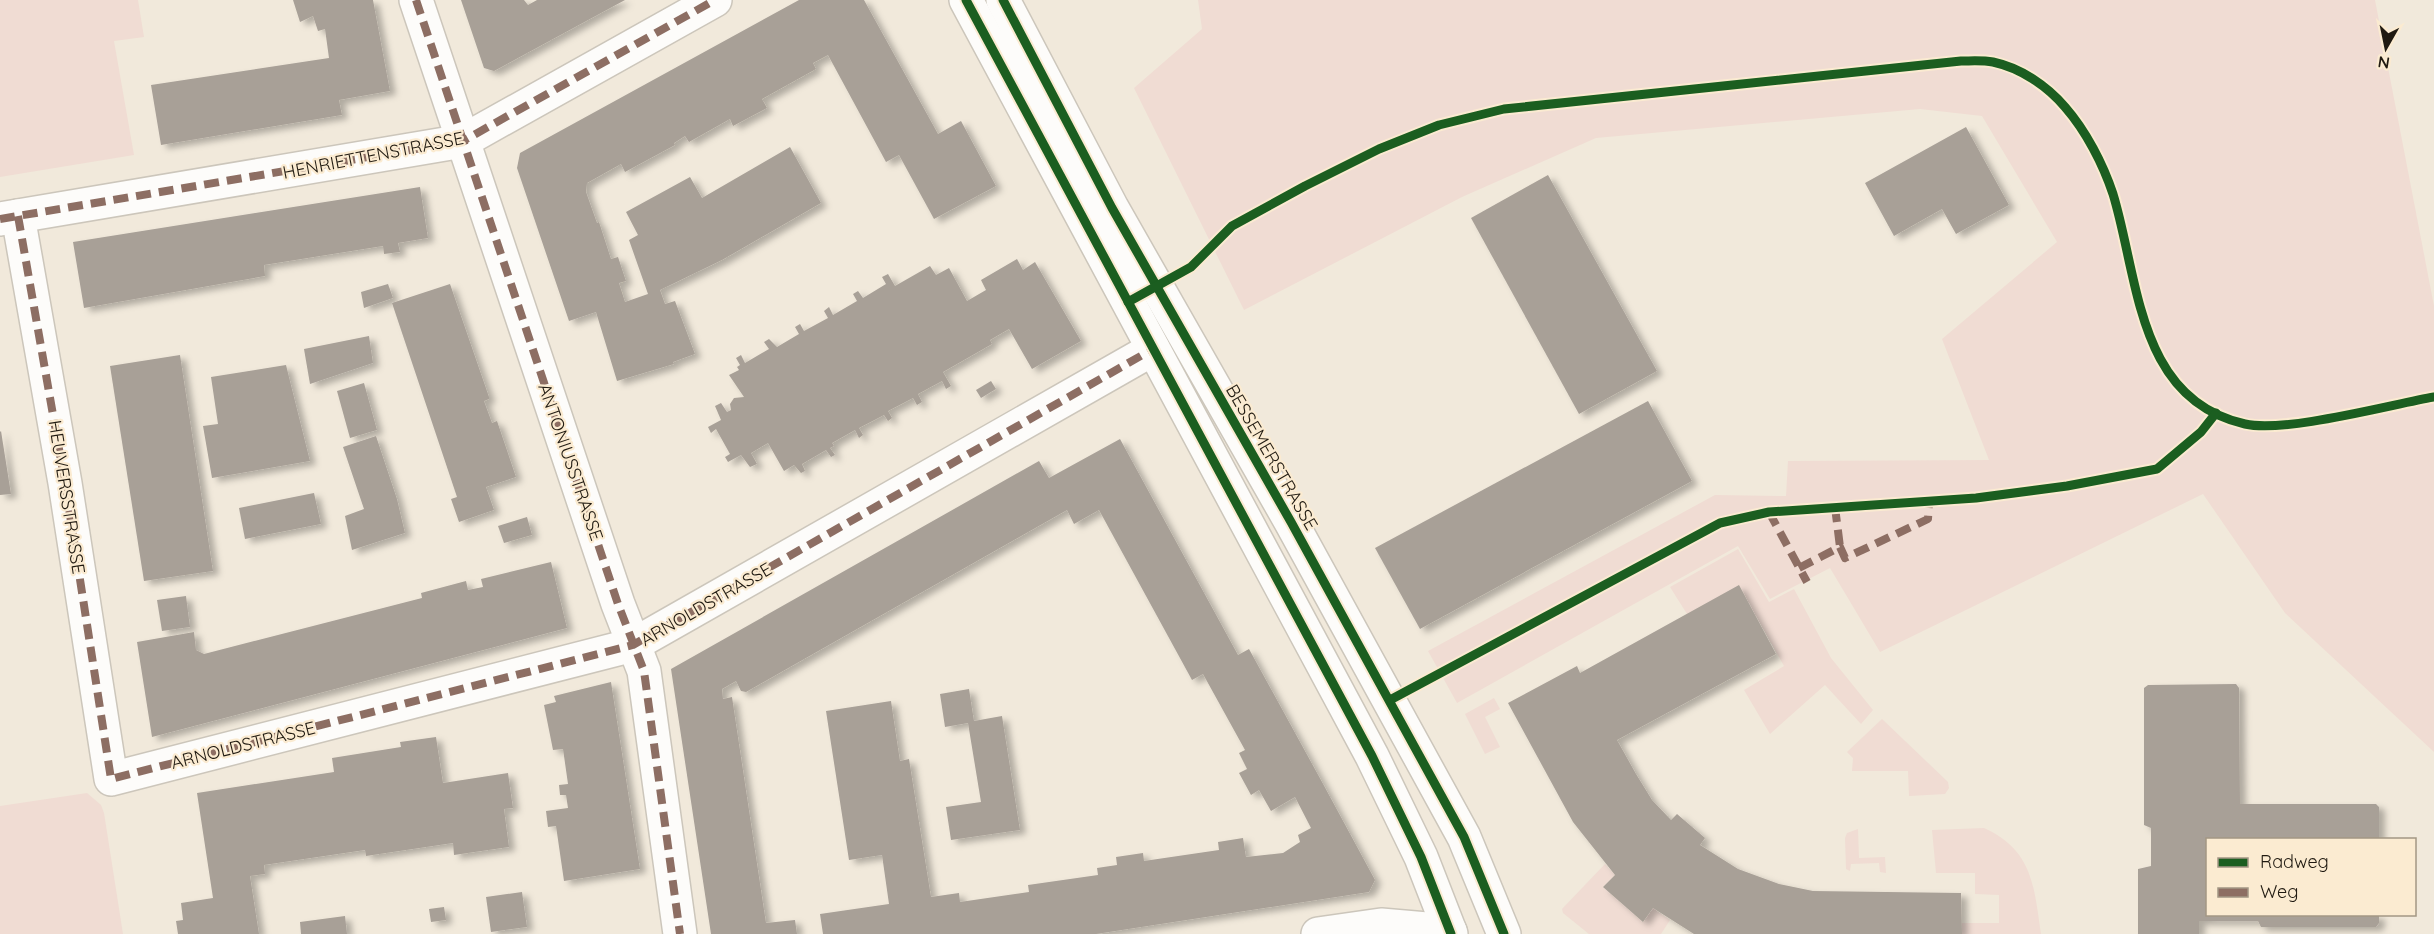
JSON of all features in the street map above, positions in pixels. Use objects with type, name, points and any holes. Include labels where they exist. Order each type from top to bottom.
[{"type":"street","name":"ANTONIUSSTRASSE","points":[[416,0],[633,645],[644,671],[680,934]]},
{"type":"street","name":"HENRIETTENSTRASSE","points":[[9,218],[463,141],[715,0]]},
{"type":"street","points":[[966,0],[1372,756],[1454,933],[1381,926],[1318,934]]},
{"type":"street","name":"BESSEMERSTRASSE","points":[[1003,0],[1112,208],[1291,522],[1464,837],[1504,934]]},
{"type":"street","name":"HEUVERSSTRASSE","points":[[9,218],[65,483],[111,779]]},
{"type":"street","name":"ARNOLDSTRASSE","points":[[111,779],[633,645],[1153,349]]},
{"type":"shaded area","points":[[0,0],[138,0],[144,37],[114,41],[134,155],[0,177]]},
{"type":"shaded area","points":[[1198,0],[2375,0],[2434,306],[2434,752],[2285,613],[2203,494],[1880,652],[1830,568],[1770,599],[1738,546],[1457,703],[1428,651],[1715,495],[1786,496],[1788,461],[1989,460],[1942,339],[2057,242],[1982,116],[1920,109],[1596,138],[1462,197],[1244,310],[1134,88],[1202,29]]},
{"type":"shaded area","points":[[1738,549],[1769,602],[1794,589],[1831,658],[1873,710],[1861,724],[1825,685],[1770,734],[1744,690],[1784,666],[1739,586],[1687,614],[1670,587]]},
{"type":"shaded area","points":[[1494,698],[1500,709],[1485,717],[1500,747],[1485,754],[1465,714]]},
{"type":"shaded area","points":[[1882,719],[1948,782],[1949,788],[1945,794],[1909,796],[1908,771],[1852,771],[1853,758],[1847,752]]},
{"type":"shaded area","points":[[87,793],[101,805],[104,813],[123,934],[0,934],[0,806]]},
{"type":"shaded area","points":[[1984,828],[2013,847],[2022,859],[2033,886],[2041,934],[1962,934],[1961,923],[1999,923],[1999,895],[1975,894],[1975,873],[1936,873],[1932,830]]},
{"type":"shaded area","points":[[1858,829],[1859,858],[1885,857],[1886,873],[1880,872],[1879,863],[1851,864],[1850,871],[1846,869],[1845,838],[1847,833]]},
{"type":"shaded area","points":[[1605,864],[1615,875],[1603,887],[1643,922],[1653,908],[1670,920],[1661,934],[1589,934],[1563,913],[1562,909]]},
{"type":"building","points":[[293,0],[373,0],[390,91],[339,100],[342,115],[161,145],[151,85],[329,58],[325,29],[318,31],[313,16],[300,22]]},
{"type":"building","points":[[461,0],[524,0],[528,5],[537,0],[625,0],[494,71],[484,68]]},
{"type":"building","points":[[799,0],[864,0],[938,134],[961,121],[996,186],[934,219],[899,155],[886,162],[828,55],[813,63],[816,69],[762,99],[767,108],[733,126],[730,119],[689,142],[685,136],[674,143],[675,145],[625,172],[621,164],[587,183],[586,192],[611,259],[618,257],[626,281],[619,283],[625,302],[648,294],[629,240],[638,235],[626,212],[690,177],[702,198],[790,147],[821,203],[722,260],[660,290],[665,304],[675,301],[695,354],[673,362],[674,364],[617,381],[596,312],[569,321],[517,168],[520,153]]},
{"type":"building","points":[[1966,127],[2009,205],[1956,234],[1942,209],[1894,236],[1865,183]]},
{"type":"building","points":[[1548,175],[1657,371],[1579,414],[1471,218]]},
{"type":"building","points":[[420,187],[428,238],[398,243],[400,252],[384,254],[383,246],[264,265],[265,276],[84,308],[73,242]]},
{"type":"building","points":[[1017,259],[1023,270],[1035,262],[1081,341],[1032,369],[1009,329],[990,340],[992,344],[943,372],[951,386],[946,389],[942,381],[918,394],[922,402],[917,405],[913,398],[888,411],[892,418],[888,421],[884,415],[859,428],[863,435],[859,438],[855,430],[832,443],[834,446],[830,448],[835,455],[831,457],[826,450],[802,464],[805,471],[801,473],[794,465],[784,471],[768,443],[751,453],[757,464],[750,467],[741,455],[728,462],[725,457],[730,454],[716,429],[711,433],[708,427],[721,420],[715,406],[721,403],[727,412],[731,410],[730,404],[734,398],[744,397],[729,375],[739,370],[737,367],[740,365],[736,358],[741,355],[745,363],[769,349],[764,342],[769,339],[777,347],[799,334],[795,327],[800,324],[804,331],[828,318],[824,311],[829,307],[833,315],[857,301],[853,294],[858,291],[863,298],[886,284],[882,277],[888,274],[895,286],[930,266],[936,275],[949,268],[967,301],[986,290],[981,280]]},
{"type":"building","points":[[388,284],[393,298],[364,308],[361,292]]},
{"type":"building","points":[[450,284],[489,397],[484,401],[492,423],[497,421],[516,477],[486,487],[494,510],[459,522],[451,499],[457,497],[392,303]]},
{"type":"building","points":[[369,336],[373,363],[310,384],[304,349]]},
{"type":"building","points":[[180,355],[213,571],[144,581],[110,366]]},
{"type":"building","points":[[286,365],[310,461],[212,478],[203,426],[218,424],[211,377]]},
{"type":"building","points":[[991,381],[996,389],[981,398],[976,390]]},
{"type":"building","points":[[364,383],[377,430],[350,438],[337,391]]},
{"type":"building","points":[[1648,401],[1692,481],[1420,629],[1375,548]]},
{"type":"building","points":[[0,432],[11,494],[0,495]]},
{"type":"building","points":[[376,436],[397,499],[405,533],[352,550],[345,516],[364,509],[343,447]]},
{"type":"building","points":[[1120,439],[1238,655],[1249,649],[1375,880],[1369,892],[1096,934],[823,934],[820,914],[889,904],[882,855],[849,860],[826,711],[891,701],[900,761],[909,759],[931,897],[959,893],[960,902],[1029,892],[1028,885],[1098,875],[1097,868],[1117,865],[1116,857],[1143,853],[1144,861],[1219,850],[1218,842],[1243,838],[1246,857],[1283,853],[1300,842],[1298,835],[1311,828],[1295,797],[1271,811],[1259,790],[1251,795],[1239,773],[1247,769],[1239,753],[1245,750],[1203,674],[1192,680],[1099,510],[1074,524],[1067,510],[746,692],[741,691],[736,681],[722,689],[723,699],[732,697],[766,923],[795,920],[797,934],[711,934],[671,669],[1039,461],[1049,478]]},
{"type":"building","points":[[314,493],[321,524],[245,539],[239,508]]},
{"type":"building","points":[[527,517],[532,535],[504,543],[498,526]]},
{"type":"building","points":[[551,562],[567,628],[152,737],[137,642],[194,632],[196,650],[204,654],[422,598],[421,593],[466,581],[468,590],[483,587],[481,579]]},
{"type":"building","points":[[1739,585],[1776,654],[1617,740],[1652,800],[1671,820],[1677,814],[1705,838],[1700,845],[1738,869],[1779,884],[1813,891],[1961,893],[1962,934],[1694,934],[1653,908],[1643,922],[1603,887],[1615,875],[1573,822],[1508,703],[1577,666],[1580,673]]},
{"type":"building","points":[[186,596],[190,627],[162,631],[157,600]]},
{"type":"building","points":[[611,682],[640,869],[564,881],[556,826],[548,827],[546,811],[568,808],[566,795],[560,795],[559,785],[568,784],[563,749],[553,750],[544,705],[556,702],[554,696]]},
{"type":"building","points":[[2236,684],[2239,688],[2240,804],[2376,804],[2379,807],[2379,838],[2206,838],[2206,916],[2379,916],[2379,923],[2376,927],[2261,927],[2258,921],[2199,921],[2199,934],[2138,934],[2138,869],[2151,866],[2151,828],[2144,825],[2144,688],[2148,685]]},
{"type":"building","points":[[969,689],[974,721],[1002,716],[1020,830],[951,840],[946,807],[981,802],[968,723],[945,727],[940,694]]},
{"type":"building","points":[[436,737],[443,783],[508,773],[513,808],[504,809],[509,847],[454,855],[453,843],[366,856],[365,850],[264,865],[265,874],[250,876],[259,934],[178,934],[176,921],[183,920],[181,903],[213,898],[197,793],[334,772],[332,758],[401,747],[400,742]]},
{"type":"building","points":[[522,892],[527,927],[491,932],[486,897]]},
{"type":"building","points":[[444,907],[446,920],[431,922],[429,909]]},
{"type":"building","points":[[345,916],[347,934],[301,934],[300,922]]},
{"type":"marked path","points":[[416,0],[618,604],[644,671],[680,934]]},
{"type":"marked path","points":[[0,219],[463,141],[715,0]]},
{"type":"marked path","points":[[18,216],[65,483],[111,779],[633,645],[1153,349]]},
{"type":"marked path","points":[[1799,568],[1840,547],[1845,558],[1928,519],[1929,503]]},
{"type":"marked path","points":[[1835,507],[1840,547]]},
{"type":"marked path","points":[[1769,512],[1807,582]]},
{"type":"cycle path","points":[[966,0],[1372,756],[1421,857],[1451,934]]},
{"type":"cycle path","points":[[1003,0],[1112,208],[1291,522],[1464,837],[1504,934]]},
{"type":"cycle path","points":[[1128,302],[1191,267],[1232,226],[1379,149],[1439,125],[1504,109],[1961,61],[1985,61],[2014,69],[2042,85],[2058,99],[2080,126],[2099,160],[2113,194],[2148,332],[2163,363],[2182,390],[2209,411],[2245,424],[2286,425],[2338,417],[2434,397]]},
{"type":"cycle path","points":[[1390,700],[1720,523],[1769,512],[1976,498],[2067,486],[2157,469],[2201,432],[2216,413]]}]
